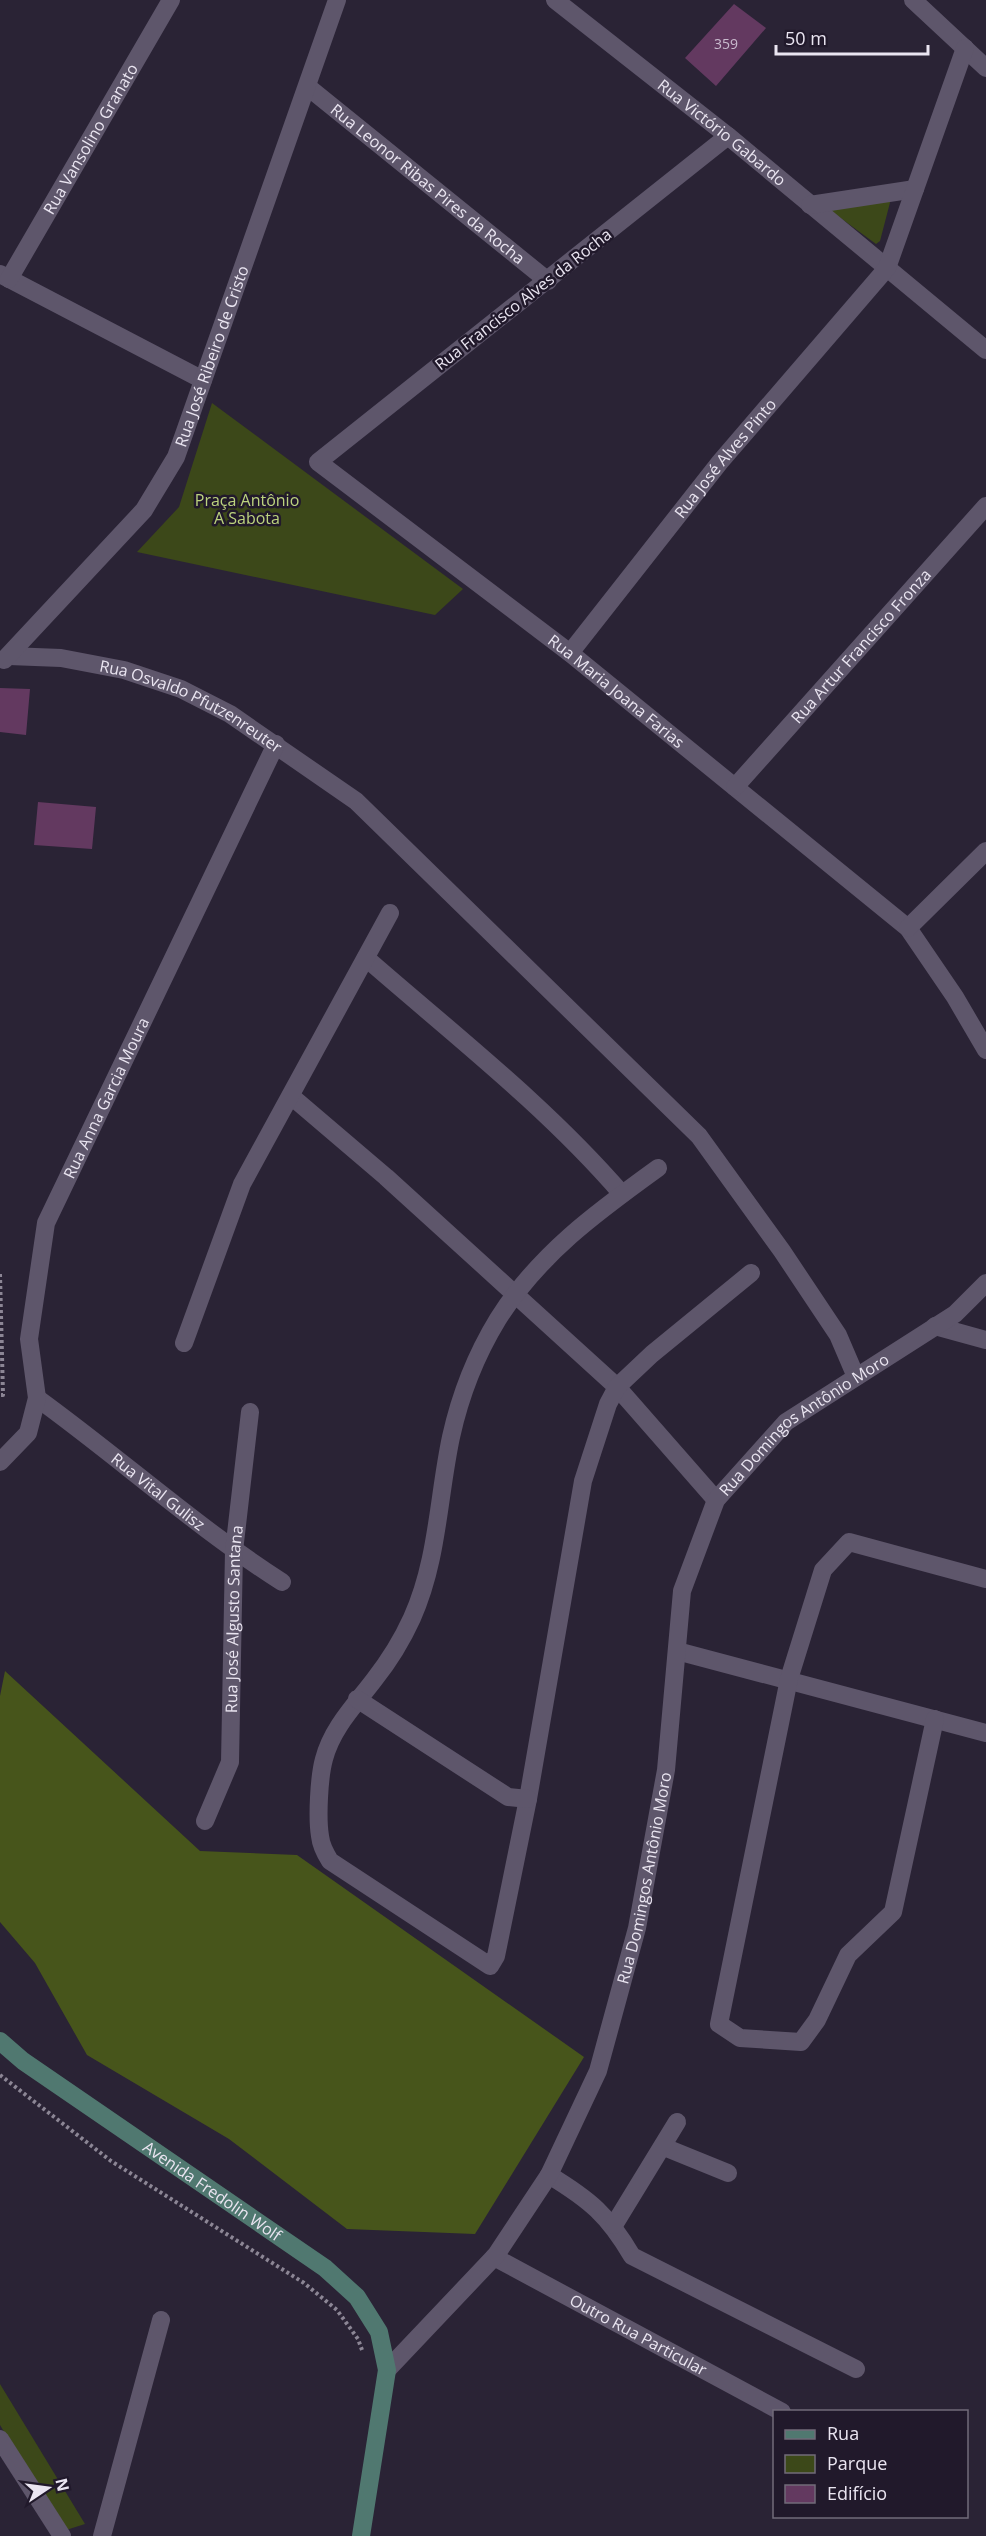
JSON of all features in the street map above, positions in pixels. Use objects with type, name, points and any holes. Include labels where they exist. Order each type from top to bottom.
[{"type":"main road","name":"Avenida Fredolin Wolf","points":[[0,2041],[23,2061],[325,2268],[357,2297],[378,2332],[387,2370]]},
{"type":"main road","points":[[361,2536],[387,2370]]},
{"type":"street","name":"Rua Vansolino Granato","points":[[4,277],[171,0]]},
{"type":"street","name":"Rua José Ribeiro de Cristo","points":[[4,660],[144,510],[176,457],[337,0]]},
{"type":"street","name":"Rua Victório Gabardo","points":[[555,0],[728,136],[986,350]]},
{"type":"street","points":[[913,0],[986,68]]},
{"type":"street","points":[[887,268],[965,48]]},
{"type":"street","name":"Rua Leonor Ribas Pires da Rocha","points":[[308,87],[548,281]]},
{"type":"street","name":"Rua Francisco Alves da Rocha","points":[[318,462],[728,136]]},
{"type":"street","points":[[810,205],[915,189]]},
{"type":"street","name":"Rua José Alves Pinto","points":[[570,653],[720,462],[887,268]]},
{"type":"street","points":[[4,277],[203,380]]},
{"type":"street","name":"Rua Maria Joana Farias","points":[[318,462],[570,653],[908,928]]},
{"type":"street","name":"Rua Artur Francisco Fronza","points":[[735,787],[986,506]]},
{"type":"street","name":"Rua Osvaldo Pfutzenreuter","points":[[4,660],[62,658],[133,673],[181,689],[230,714],[356,801],[699,1136],[782,1251],[838,1335],[856,1377]]},
{"type":"street","name":"Rua Anna Garcia Moura","points":[[0,1462],[28,1433],[37,1398],[29,1339],[46,1223],[276,744]]},
{"type":"street","points":[[986,851],[908,928],[956,997],[986,1049]]},
{"type":"street","points":[[184,1343],[242,1184],[390,913]]},
{"type":"street","points":[[366,958],[548,1116],[622,1194]]},
{"type":"street","points":[[291,1096],[386,1177],[617,1387],[716,1500]]},
{"type":"street","points":[[658,1168],[563,1240],[514,1295],[482,1348],[459,1406],[451,1436],[431,1562],[423,1590],[396,1647],[329,1740],[323,1763],[319,1835],[330,1861],[490,1966],[496,1956],[528,1799],[583,1481],[608,1404],[617,1387],[689,1322],[751,1273]]},
{"type":"street","name":"Rua Domingos Antônio Moro","points":[[387,2370],[494,2257],[549,2175],[598,2071],[637,1928],[666,1770],[682,1591],[716,1500],[786,1422],[955,1314],[986,1284]]},
{"type":"street","points":[[936,1326],[986,1340]]},
{"type":"street","name":"Rua Vital Gulisz","points":[[37,1398],[84,1432],[234,1551],[282,1582]]},
{"type":"street","name":"Rua José Algusto Santana","points":[[205,1821],[230,1762],[234,1551],[250,1412]]},
{"type":"street","points":[[935,1719],[893,1912],[848,1955],[818,2020],[801,2042],[740,2038],[719,2024],[789,1679],[823,1570],[849,1542],[986,1579]]},
{"type":"street","points":[[677,1651],[986,1733]]},
{"type":"street","points":[[357,1699],[507,1797],[528,1799]]},
{"type":"street","points":[[614,2225],[664,2147],[677,2122]]},
{"type":"street","points":[[664,2147],[728,2173]]},
{"type":"street","points":[[549,2175],[579,2193],[614,2225],[632,2256],[856,2369]]},
{"type":"street","name":"Outro Rua Particular","points":[[494,2257],[778,2410]]},
{"type":"street","points":[[102,2536],[161,2320]]},
{"type":"street","points":[[0,2439],[62,2536]]},
{"type":"path","points":[[0,1274],[3,1395],[0,1395]]},
{"type":"path","points":[[0,2075],[111,2161],[304,2283],[338,2310],[358,2338],[364,2358]]},
{"type":"green space","points":[[892,195],[880,241],[876,244],[827,208]]},
{"type":"green space","name":"Praça Antônio A Sabota","points":[[212,403],[463,589],[435,615],[137,552],[179,507]]},
{"type":"green space","points":[[5,1671],[200,1851],[297,1855],[584,2057],[475,2234],[347,2229],[229,2139],[87,2055],[35,1963],[0,1922],[0,1696]]},
{"type":"green space","points":[[0,2384],[85,2524],[63,2531],[0,2425]]},
{"type":"building","points":[[734,4],[766,28],[716,86],[685,58]]},
{"type":"building","points":[[0,688],[30,689],[26,735],[0,732]]},
{"type":"building","points":[[38,802],[96,807],[92,849],[34,845]]}]
